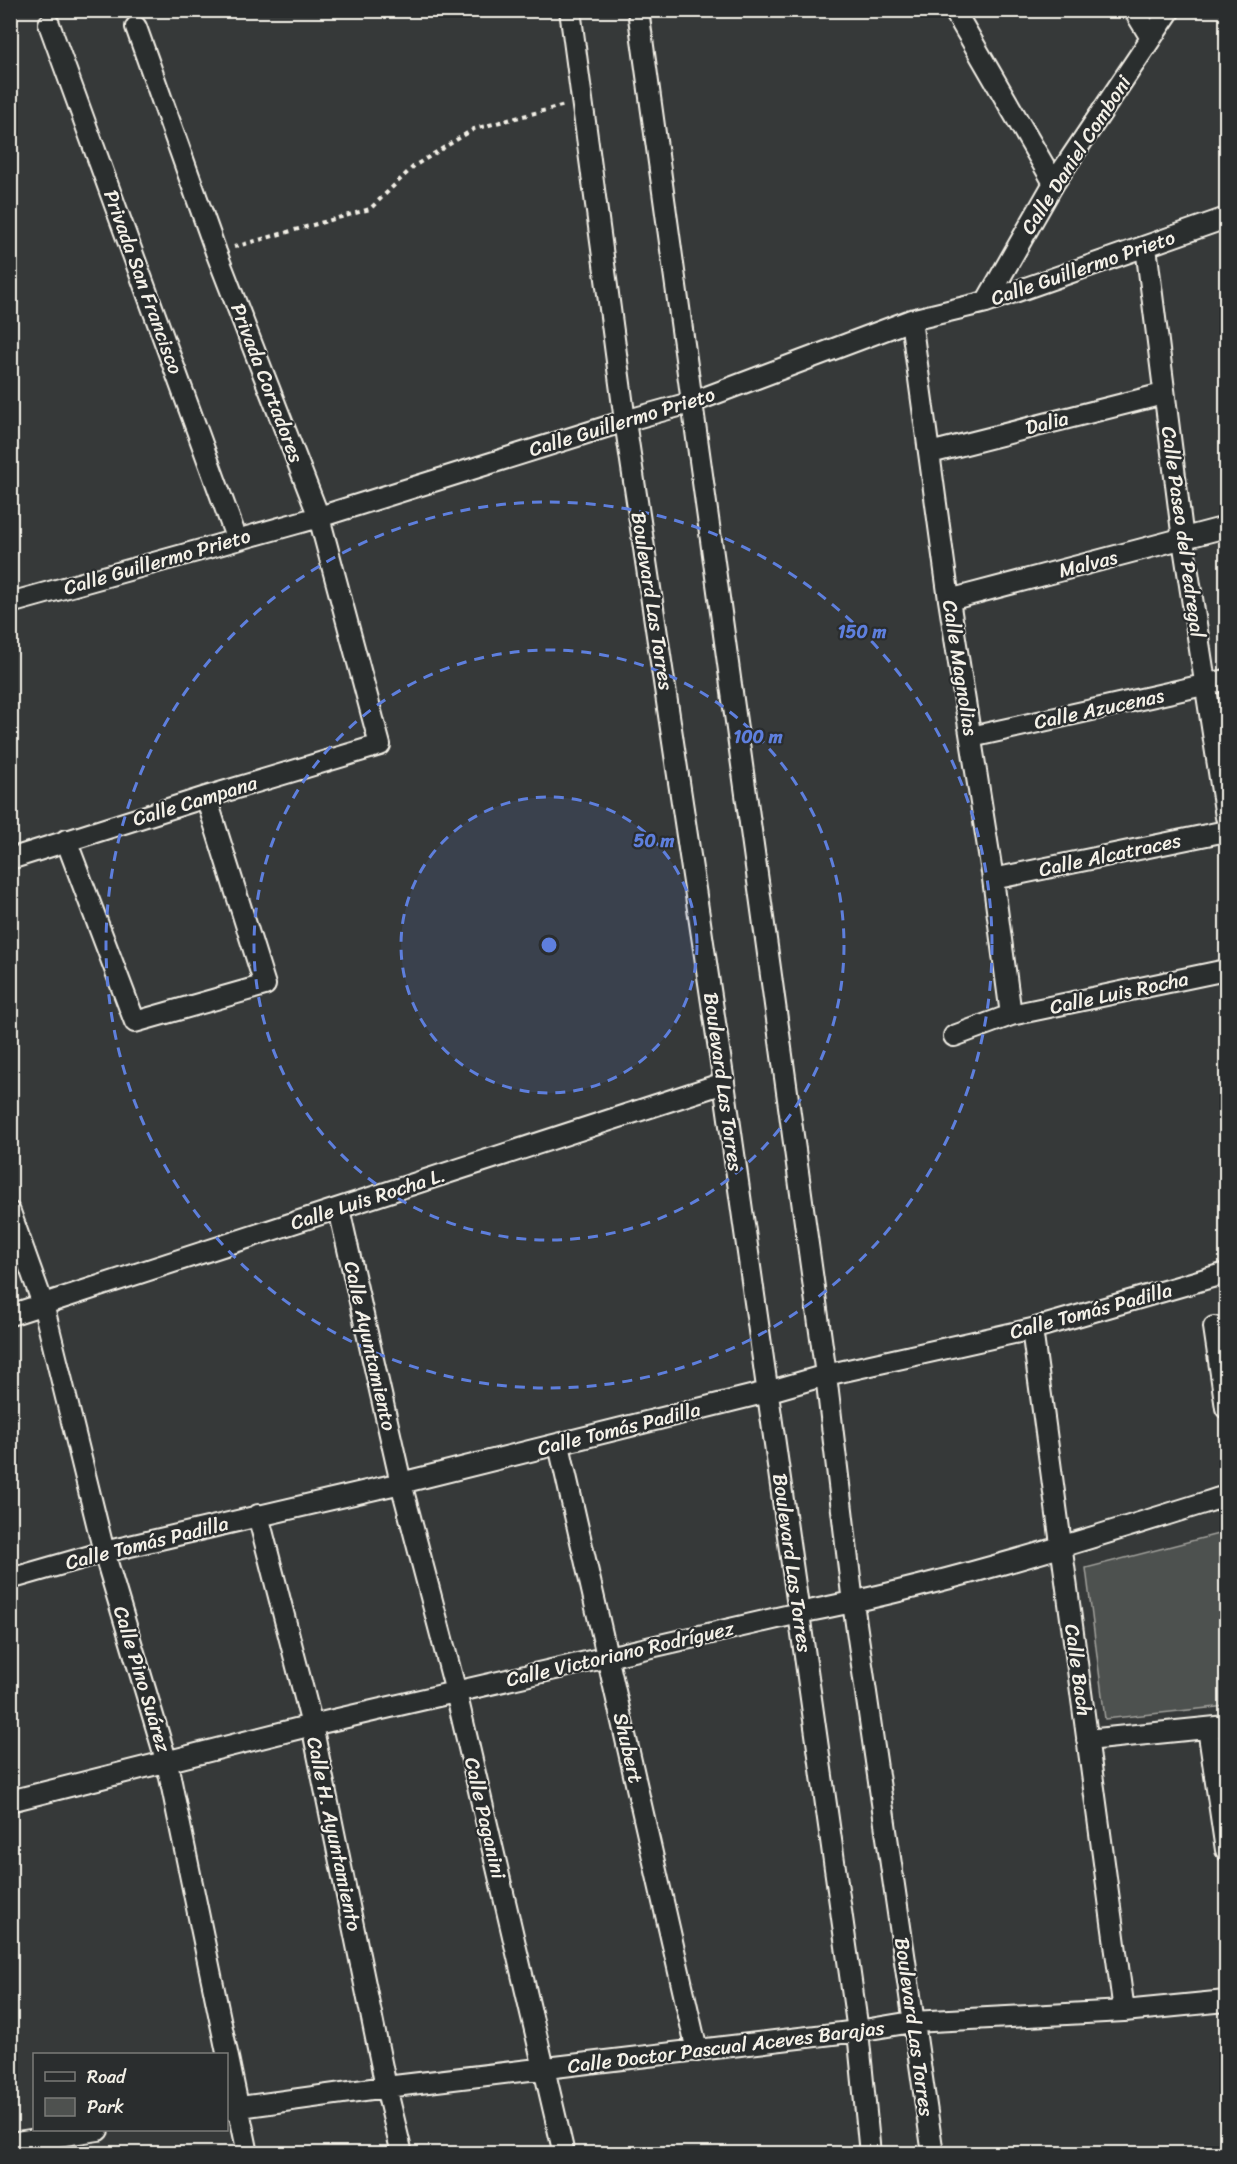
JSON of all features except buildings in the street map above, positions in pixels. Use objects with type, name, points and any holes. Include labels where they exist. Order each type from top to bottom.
[{"type":"street","name":"Boulevard Las Torres","points":[[570,10],[625,421],[724,1083],[858,2031],[870,2154]]},
{"type":"street","name":"Boulevard Las Torres","points":[[638,10],[826,1375],[853,1603],[912,2022],[933,2154]]},
{"type":"street","points":[[954,10],[1054,183]]},
{"type":"street","points":[[1134,10],[1151,38]]},
{"type":"street","name":"Calle Daniel Comboni","points":[[986,302],[1054,183],[1170,10]]},
{"type":"street","name":"Privada San Francisco","points":[[49,24],[237,540]]},
{"type":"street","name":"Privada Cortadores","points":[[136,27],[216,252],[319,517],[380,745]]},
{"type":"street","name":"Calle Guillermo Prieto","points":[[12,597],[319,517],[625,421],[693,402],[911,320],[986,302],[1227,218]]},
{"type":"street","name":"Calle Paseo del Pedregal","points":[[1146,247],[1183,540],[1227,817]]},
{"type":"street","name":"Calle Magnolias","points":[[911,320],[949,600],[993,879],[1011,1016]]},
{"type":"street","name":"Dalia","points":[[930,453],[1163,394]]},
{"type":"street","name":"Malvas","points":[[949,600],[1227,527]]},
{"type":"street","name":"Calle Azucenas","points":[[971,737],[1227,680]]},
{"type":"street","name":"Calle Campana","points":[[10,859],[380,745]]},
{"type":"street","points":[[66,840],[135,1022],[265,985],[206,797]]},
{"type":"street","name":"Calle Alcatraces","points":[[993,879],[1227,831]]},
{"type":"street","name":"Calle Luis Rocha","points":[[954,1036],[1011,1016],[1227,970]]},
{"type":"street","name":"Calle Luis Rocha L.","points":[[10,1314],[724,1083]]},
{"type":"street","name":"Calle Ayuntamiento","points":[[339,1209],[401,1483]]},
{"type":"street","name":"Calle Pino Suárez","points":[[10,1212],[43,1304],[104,1552],[167,1763],[222,2053]]},
{"type":"street","name":"Calle Tomás Padilla","points":[[10,1580],[104,1552],[559,1445],[826,1375],[1032,1329],[1227,1273]]},
{"type":"street","points":[[1214,1327],[1227,1408]]},
{"type":"street","name":"Calle Bach","points":[[1032,1329],[1124,2011]]},
{"type":"street","name":"Shubert","points":[[559,1445],[697,2050]]},
{"type":"street","name":"Calle Paganini","points":[[401,1483],[456,1692],[564,2154]]},
{"type":"street","name":"Calle Victoriano Rodríguez","points":[[10,1801],[312,1725],[799,1613],[853,1603],[1061,1548],[1227,1496]]},
{"type":"street","name":"Calle H. Ayuntamiento","points":[[258,1515],[312,1725],[386,2088],[402,2154]]},
{"type":"street","points":[[1087,1740],[1217,1727],[1227,1850]]},
{"type":"street","name":"Calle Doctor Pascual Aceves Barajas","points":[[232,2108],[858,2031],[912,2022],[1124,2011],[1227,2001]]},
{"type":"street","name":"Calle Pino Suárez","points":[[228,2087],[232,2108],[248,2154]]},
{"type":"street","points":[[10,2143],[35,2147],[94,2131]]},
{"type":"path","points":[[216,252],[370,208],[414,166],[474,129],[583,100]]},
{"type":"green space","points":[[1226,1532],[1226,1706],[1105,1719],[1086,1568]]}]
